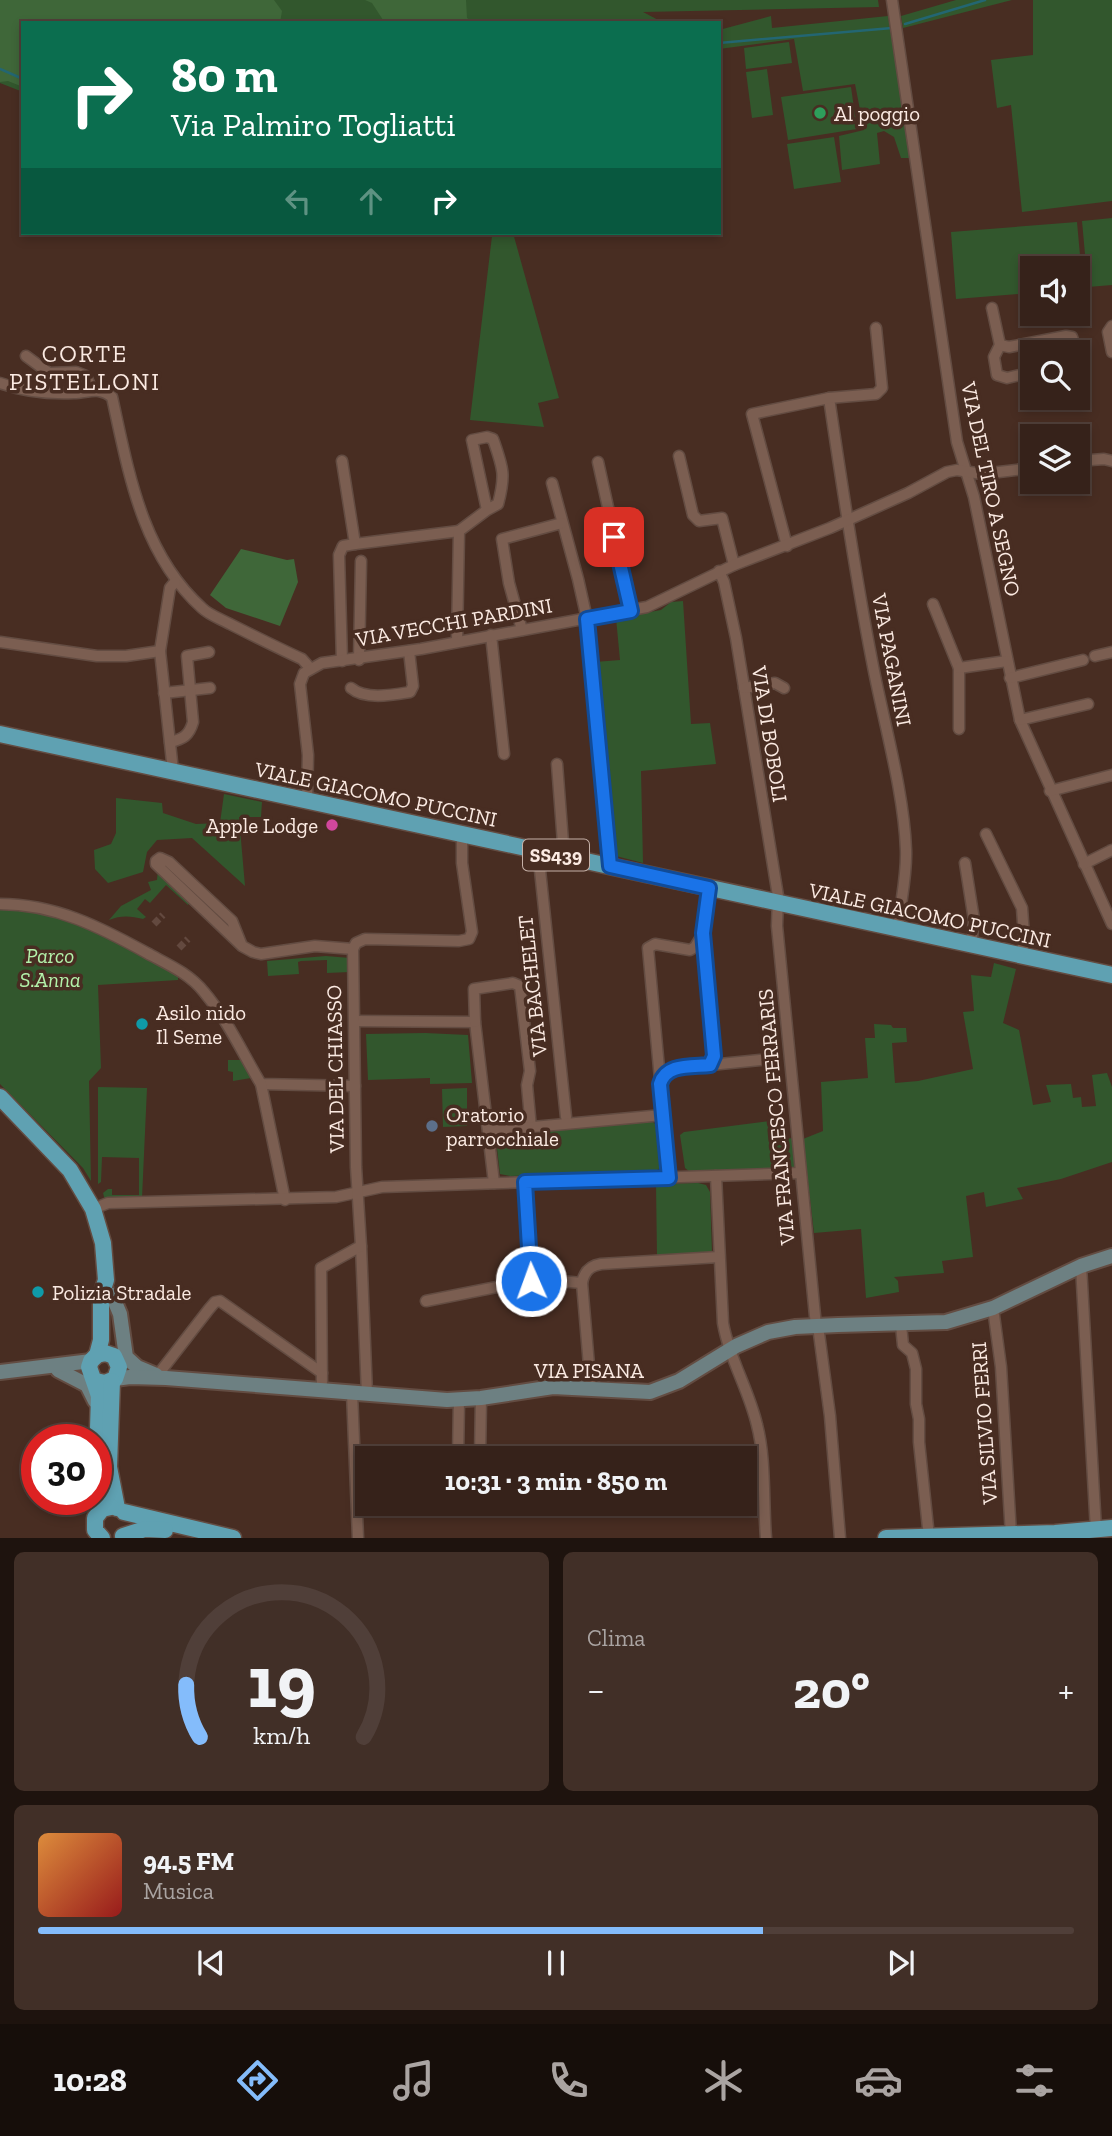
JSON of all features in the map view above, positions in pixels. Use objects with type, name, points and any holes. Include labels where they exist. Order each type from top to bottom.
[{"type":"main road","name":"VIALE GIACOMO PUCCINI","points":[[0,734],[1112,975]]},
{"type":"main road","points":[[0,1097],[70,1170],[93,1209],[103,1243],[115,1370],[109,1467],[114,1510]]},
{"type":"main road","name":"VIA PISANA","points":[[115,1370],[167,1378],[459,1400],[553,1387],[655,1391],[688,1376],[752,1338],[775,1330],[946,1322],[993,1308],[1081,1266],[1112,1256]]},
{"type":"main road","points":[[109,1287],[101,1295],[101,1340],[89,1367],[99,1396],[97,1461],[114,1510],[128,1521],[122,1537]]},
{"type":"main road","points":[[109,1287],[120,1314],[126,1357],[137,1367],[167,1378]]},
{"type":"main road","name":"VIA PISANA","points":[[0,1372],[51,1369],[105,1353],[115,1370]]},
{"type":"main road","points":[[51,1369],[87,1384],[99,1414]]},
{"type":"main road","name":"VIA PISANA","points":[[51,1369],[76,1373],[105,1383],[115,1370]]},
{"type":"main road","points":[[101,1537],[94,1522],[97,1514],[114,1510],[233,1538]]},
{"type":"main road","points":[[122,1537],[145,1529],[215,1534]]},
{"type":"main road","points":[[886,1538],[1011,1535],[1104,1529]]},
{"type":"street","name":"VIA DEL TIRO A SEGNO","points":[[892,0],[957,442],[974,497],[1010,678],[1020,720],[1112,924]]},
{"type":"street","points":[[992,308],[1000,345],[994,357],[997,375],[1007,378],[1020,375]]},
{"type":"street","points":[[1112,326],[1108,332],[1112,352]]},
{"type":"street","points":[[787,546],[752,414],[829,398],[876,394],[882,388],[876,328]]},
{"type":"street","points":[[1043,340],[1066,336],[1072,337],[1073,340]]},
{"type":"street","points":[[1000,345],[1020,344]]},
{"type":"street","points":[[26,356],[49,373],[76,373],[86,376],[92,390]]},
{"type":"street","points":[[0,383],[16,389],[75,393],[92,390],[106,392],[112,397],[144,522],[175,582],[181,584],[203,610],[302,659],[310,668],[304,673],[300,684],[308,755],[307,801]]},
{"type":"street","name":"VIA PAGANINI","points":[[829,398],[871,659],[900,802],[905,844],[904,886],[898,930]]},
{"type":"street","points":[[342,662],[340,555],[343,546],[460,531],[498,504],[504,480],[501,460],[493,439],[487,437],[472,440],[487,510]]},
{"type":"street","points":[[679,456],[693,514],[699,521],[722,518],[734,565]]},
{"type":"street","points":[[1090,460],[1112,461]]},
{"type":"street","points":[[342,461],[355,544]]},
{"type":"street","points":[[598,462],[631,611]]},
{"type":"street","name":"VIA VECCHI PARDINI","points":[[310,668],[322,663],[359,660],[631,611],[657,603],[719,571],[848,521],[947,472],[982,474],[1020,469]]},
{"type":"street","points":[[552,483],[587,619],[610,866]]},
{"type":"street","points":[[522,630],[509,583],[502,539],[562,523]]},
{"type":"street","points":[[457,641],[460,531]]},
{"type":"street","points":[[359,660],[361,561]]},
{"type":"street","name":"VIA DI BOBOLI","points":[[719,571],[724,582],[744,688],[774,865],[777,904]]},
{"type":"street","points":[[173,771],[160,652],[170,588],[175,582]]},
{"type":"street","points":[[933,604],[959,668],[959,729]]},
{"type":"street","points":[[491,635],[504,754]]},
{"type":"street","points":[[0,642],[97,656],[160,652]]},
{"type":"street","points":[[351,688],[360,694],[368,695],[410,692],[413,686],[410,651]]},
{"type":"street","points":[[170,742],[185,738],[191,731],[193,722],[187,656],[209,652]]},
{"type":"street","points":[[1095,656],[1112,652]]},
{"type":"street","points":[[1010,678],[1083,660]]},
{"type":"street","points":[[959,668],[1007,661]]},
{"type":"street","points":[[744,688],[775,683],[784,688]]},
{"type":"street","points":[[164,693],[210,688]]},
{"type":"street","points":[[1020,720],[1088,704]]},
{"type":"street","points":[[557,764],[564,856]]},
{"type":"street","points":[[1050,791],[1112,775]]},
{"type":"street","points":[[242,946],[232,921],[169,862],[159,858],[156,864],[242,946],[253,953],[315,946],[353,948],[356,943],[365,939],[459,941],[469,939],[472,932],[462,863],[462,834]]},
{"type":"street","points":[[986,834],[1022,908],[1022,957]]},
{"type":"street","points":[[1084,863],[1112,850]]},
{"type":"street","name":"VIA BACHELET","points":[[538,851],[566,1117]]},
{"type":"street","points":[[965,863],[974,919],[971,946]]},
{"type":"street","points":[[709,888],[703,933],[714,1056],[710,1065]]},
{"type":"street","points":[[0,904],[24,904],[69,915],[108,932],[181,971],[205,993],[261,1084],[285,1200]]},
{"type":"street","name":"VIA FRANCESCO FERRARIS","points":[[777,904],[800,1173],[830,1416],[840,1538]]},
{"type":"street","points":[[686,951],[695,947],[703,933]]},
{"type":"street","points":[[669,1178],[648,948],[655,944],[686,951],[700,958],[707,971]]},
{"type":"street","name":"VIA DEL CHIASSO","points":[[353,948],[356,1167],[361,1245],[358,1538]]},
{"type":"street","points":[[494,1183],[475,1022],[474,989],[513,984],[520,986],[530,1071],[527,1085],[531,1128]]},
{"type":"street","points":[[355,1021],[475,1022]]},
{"type":"street","points":[[659,1060],[671,1069]]},
{"type":"street","points":[[660,1084],[662,1077],[671,1069],[760,1060]]},
{"type":"street","points":[[261,1084],[355,1086]]},
{"type":"street","points":[[489,1130],[663,1115]]},
{"type":"street","points":[[93,1209],[108,1203],[336,1197],[382,1187],[800,1173]]},
{"type":"street","points":[[716,1177],[723,1323],[757,1425],[766,1538]]},
{"type":"street","points":[[525,1182],[531,1281]]},
{"type":"street","points":[[322,1390],[321,1268],[361,1245]]},
{"type":"street","points":[[592,1389],[582,1283],[586,1271],[593,1265],[601,1264],[719,1257]]},
{"type":"street","points":[[1081,1266],[1104,1529]]},
{"type":"street","points":[[426,1301],[537,1279],[582,1283]]},
{"type":"street","points":[[167,1378],[174,1356],[209,1309],[215,1302],[220,1301],[322,1373]]},
{"type":"street","name":"VIA SILVIO FERRI","points":[[993,1308],[1001,1367],[1011,1535]]},
{"type":"street","points":[[901,1325],[903,1345],[912,1353],[916,1369],[916,1404],[929,1536]]},
{"type":"street","points":[[167,1378],[174,1369],[174,1356]]},
{"type":"street","points":[[480,1446],[481,1398]]},
{"type":"street","points":[[458,1446],[459,1400]]},
{"type":"green space","points":[[0,0],[878,0],[879,7],[643,12],[660,21],[21,21],[21,91],[0,83]]},
{"type":"green space","points":[[0,0],[274,0],[282,11],[280,21],[21,21],[21,86],[8,81],[0,82]]},
{"type":"green space","points":[[365,0],[466,0],[467,18],[471,21],[384,21],[372,3]]},
{"type":"green space","points":[[956,0],[1012,0],[903,28],[901,16]]},
{"type":"green space","points":[[1033,0],[1112,0],[1112,201],[1022,212],[1011,105],[997,108],[991,60],[1033,55]]},
{"type":"green space","points":[[771,16],[772,28],[888,16],[911,158],[901,158],[894,137],[884,131],[877,133],[880,164],[842,170],[839,136],[864,130],[855,84],[803,91],[794,39],[721,49],[721,29]]},
{"type":"green space","name":"Al poggio","points":[[789,42],[792,63],[746,69],[744,48]]},
{"type":"green space","name":"Al poggio","points":[[767,69],[773,115],[752,118],[746,72]]},
{"type":"green space","points":[[851,87],[857,129],[788,140],[781,97]]},
{"type":"green space","points":[[834,137],[841,182],[794,189],[787,144]]},
{"type":"green space","points":[[1112,218],[1112,285],[1090,287],[1090,256],[1085,256],[1082,221]]},
{"type":"green space","points":[[1077,222],[1080,256],[1020,256],[1020,294],[956,299],[951,232]]},
{"type":"green space","points":[[514,235],[559,398],[538,403],[544,427],[470,420],[492,236]]},
{"type":"green space","points":[[241,549],[287,560],[294,559],[298,582],[280,626],[226,608],[210,595]]},
{"type":"green space","points":[[683,601],[691,724],[710,723],[716,764],[641,771],[643,863],[616,856],[595,662],[620,660],[616,618],[661,610],[671,602]]},
{"type":"green space","points":[[224,794],[262,802],[261,817],[239,817],[245,886],[192,838],[157,840],[147,852],[143,872],[108,883],[95,869],[94,850],[111,844],[116,833],[116,798],[162,803],[163,813],[196,824],[220,823]]},
{"type":"green space","points":[[158,868],[171,880],[168,884],[189,903],[188,905],[166,885],[150,903],[145,899],[137,909],[146,917],[143,919],[126,916],[109,920],[121,906],[151,890],[148,882],[157,880]]},
{"type":"green space","name":"Parco S.Anna","points":[[0,908],[45,911],[75,920],[178,975],[178,980],[98,985],[101,1068],[89,1081],[91,1181],[83,1168],[0,1084]]},
{"type":"green space","points":[[326,956],[350,958],[350,972],[327,973],[327,960],[301,961],[298,962],[299,974],[268,976],[267,961]]},
{"type":"green space","points":[[994,963],[1016,969],[1003,1023],[1019,1030],[1033,1105],[1051,1102],[1046,1085],[1071,1084],[1073,1098],[1081,1097],[1082,1107],[1096,1106],[1092,1075],[1107,1073],[1112,1087],[1112,1162],[1061,1179],[1017,1188],[1023,1199],[986,1207],[984,1192],[966,1196],[973,1257],[942,1261],[944,1273],[894,1277],[898,1281],[899,1292],[866,1298],[861,1229],[814,1233],[803,1139],[823,1131],[821,1082],[868,1078],[865,1038],[875,1038],[874,1024],[906,1028],[907,1042],[892,1043],[895,1083],[973,1069],[963,1012],[974,1011],[971,975],[991,977]]},
{"type":"green space","points":[[366,1034],[468,1035],[472,1083],[430,1084],[430,1078],[368,1080]]},
{"type":"green space","points":[[228,1060],[244,1060],[251,1078],[233,1081],[233,1072],[228,1071]]},
{"type":"green space","points":[[98,1087],[147,1088],[142,1198],[105,1200],[103,1193],[112,1189],[112,1195],[139,1195],[139,1158],[102,1157],[101,1182],[98,1184]]},
{"type":"green space","points":[[467,1088],[467,1126],[443,1127],[442,1089]]},
{"type":"green space","points":[[652,1121],[658,1127],[660,1168],[656,1171],[510,1176],[500,1174],[496,1140],[498,1135]]},
{"type":"green space","points":[[770,1121],[773,1123],[775,1140],[793,1138],[796,1167],[793,1170],[690,1172],[685,1168],[680,1135],[684,1132]]},
{"type":"green space","points":[[656,1184],[706,1185],[710,1192],[712,1253],[657,1256]]},
{"type":"waterway","points":[[905,24],[985,0]]},
{"type":"waterway","points":[[721,43],[892,28]]},
{"type":"waterway","points":[[0,69],[21,78]]},
{"type":"tunnel","points":[[154,924],[163,915]]},
{"type":"tunnel","points":[[179,948],[188,939]]},
{"type":"place","name":"Al poggio","points":[[820,113]]},
{"type":"place","name":"Apple Lodge","points":[[332,825]]},
{"type":"place","name":"Asilo nido Il Seme","points":[[142,1024]]},
{"type":"place","name":"Oratorio parrocchiale","points":[[432,1126]]},
{"type":"place","name":"Polizia Stradale","points":[[38,1292]]},
{"type":"district","name":"CORTE PISTELLONI","points":[[85,367]]},
{"type":"route","points":[[531,1281],[525,1182],[669,1178],[660,1084],[662,1077],[671,1069],[710,1065],[714,1056],[703,933],[709,888],[610,866],[587,619],[631,611],[614,537]]}]
